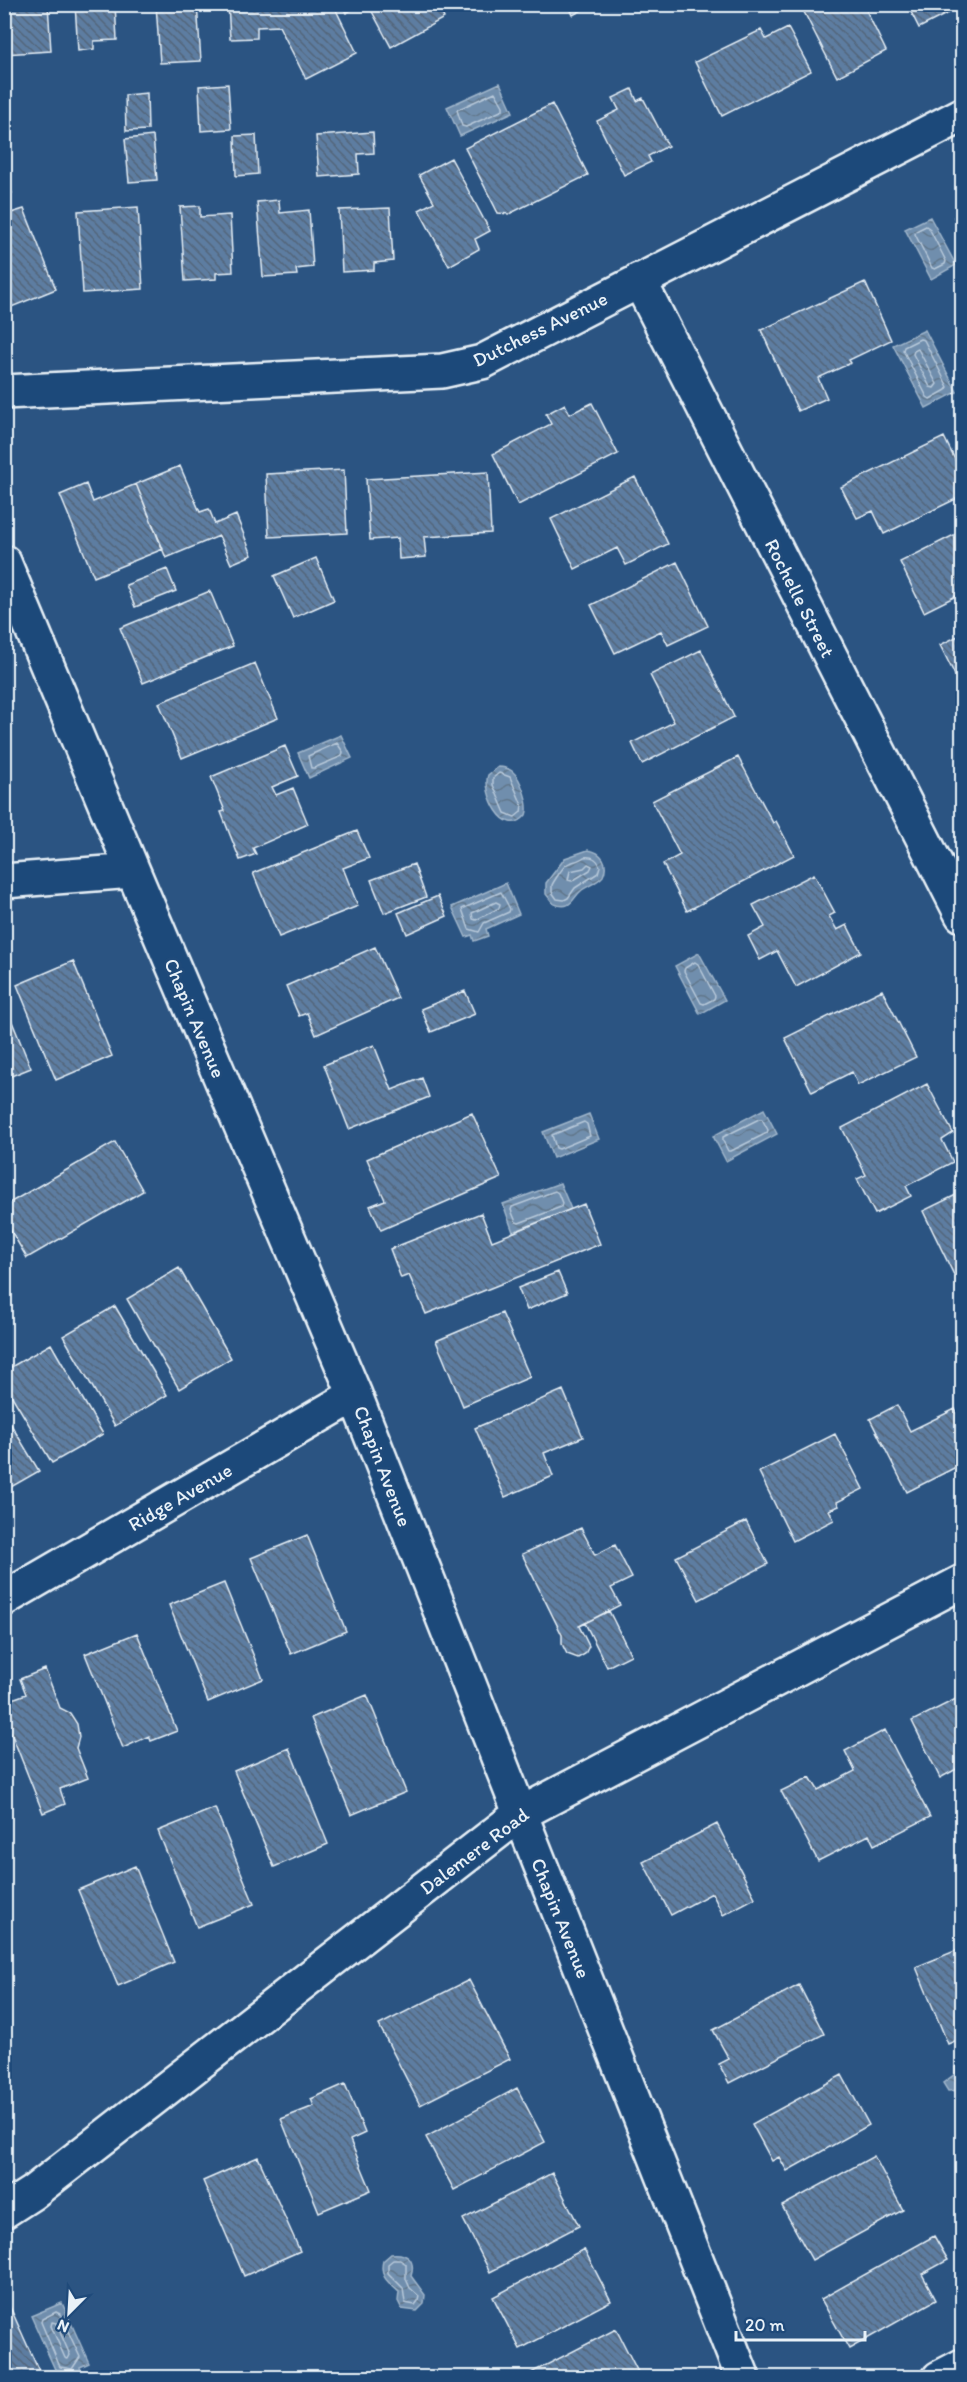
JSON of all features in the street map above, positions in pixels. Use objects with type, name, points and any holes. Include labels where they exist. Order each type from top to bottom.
[{"type":"street","name":"Dutchess Avenue","points":[[4,392],[442,370],[482,362],[963,115]]},
{"type":"street","name":"Rochelle Street","points":[[639,280],[963,915]]},
{"type":"street","name":"Chapin Avenue","points":[[4,562],[355,1395],[743,2378]]},
{"type":"street","points":[[4,881],[133,871]]},
{"type":"street","name":"Ridge Avenue","points":[[4,1599],[355,1395]]},
{"type":"street","name":"Dalemere Road","points":[[4,2211],[32,2193],[520,1814],[963,1582]]},
{"type":"street","points":[[939,2378],[963,2366]]},
{"type":"water","points":[[500,83],[513,112],[460,136],[447,107]]},
{"type":"water","points":[[930,217],[956,265],[931,279],[905,229]]},
{"type":"water","points":[[925,330],[957,392],[926,408],[893,345]]},
{"type":"water","points":[[341,735],[352,758],[309,778],[298,753]]},
{"type":"water","points":[[498,767],[512,771],[519,779],[524,792],[527,811],[526,815],[518,821],[510,822],[503,818],[488,792],[488,775]]},
{"type":"water","points":[[588,850],[597,853],[603,859],[605,871],[603,876],[582,890],[568,905],[554,904],[546,894],[546,883],[565,858]]},
{"type":"water","points":[[506,883],[519,914],[486,929],[488,936],[474,941],[472,935],[466,937],[452,907]]},
{"type":"water","points":[[699,953],[725,1000],[700,1014],[675,966]]},
{"type":"water","points":[[764,1109],[777,1134],[726,1161],[713,1136]]},
{"type":"water","points":[[589,1114],[599,1139],[553,1158],[543,1132]]},
{"type":"water","points":[[560,1183],[571,1209],[513,1232],[503,1204]]},
{"type":"water","points":[[962,2064],[962,2090],[948,2091],[943,2083],[955,2074],[955,2067]]},
{"type":"water","points":[[391,2254],[402,2254],[411,2261],[411,2276],[425,2295],[424,2304],[417,2311],[402,2309],[398,2301],[399,2292],[383,2275],[383,2261]]},
{"type":"water","points":[[62,2303],[89,2363],[80,2367],[82,2375],[69,2377],[66,2373],[58,2376],[31,2316]]},
{"type":"building","points":[[4,4],[48,4],[51,51],[4,54]]},
{"type":"building","points":[[75,4],[115,4],[117,40],[94,41],[94,49],[78,51]]},
{"type":"building","points":[[156,4],[197,4],[201,61],[160,63]]},
{"type":"building","points":[[228,4],[333,4],[357,53],[306,79],[279,26],[257,27],[257,38],[230,39]]},
{"type":"building","points":[[341,4],[362,4],[346,13]]},
{"type":"building","points":[[368,4],[437,4],[444,18],[391,47]]},
{"type":"building","points":[[568,4],[593,4],[573,15]]},
{"type":"building","points":[[800,4],[863,4],[886,51],[837,77]]},
{"type":"building","points":[[907,4],[962,4],[962,6],[919,28]]},
{"type":"building","points":[[788,28],[811,71],[722,116],[695,62],[761,30],[766,39]]},
{"type":"building","points":[[228,84],[231,129],[201,131],[199,86]]},
{"type":"building","points":[[632,89],[637,101],[643,98],[668,146],[648,156],[651,162],[624,175],[597,121],[619,110],[613,98]]},
{"type":"building","points":[[147,93],[148,130],[126,131],[125,95]]},
{"type":"building","points":[[552,104],[588,175],[509,214],[498,213],[465,148]]},
{"type":"building","points":[[373,132],[374,153],[358,154],[359,174],[319,177],[316,136]]},
{"type":"building","points":[[256,135],[258,174],[236,176],[235,136]]},
{"type":"building","points":[[153,136],[157,180],[129,182],[125,139]]},
{"type":"building","points":[[451,158],[490,231],[475,239],[479,249],[449,266],[419,210],[434,202],[419,175]]},
{"type":"building","points":[[4,174],[12,193],[4,196]]},
{"type":"building","points":[[4,197],[11,213],[24,209],[56,289],[4,310]]},
{"type":"building","points":[[279,200],[280,213],[309,210],[313,267],[296,269],[297,275],[263,277],[257,202]]},
{"type":"building","points":[[200,206],[200,217],[230,215],[233,272],[216,273],[216,279],[185,281],[180,207]]},
{"type":"building","points":[[138,207],[143,289],[83,293],[78,211]]},
{"type":"building","points":[[390,208],[393,261],[374,263],[374,270],[342,272],[339,210]]},
{"type":"building","points":[[962,213],[962,235],[954,217]]},
{"type":"building","points":[[865,282],[891,340],[849,360],[851,363],[818,378],[827,398],[798,411],[761,330]]},
{"type":"building","points":[[592,403],[618,454],[518,505],[493,454],[551,424],[546,414],[565,404],[570,414]]},
{"type":"building","points":[[944,437],[962,474],[962,496],[884,534],[873,511],[857,518],[841,487]]},
{"type":"building","points":[[180,466],[200,512],[209,509],[215,524],[236,515],[252,555],[231,564],[219,536],[166,558],[136,484]]},
{"type":"building","points":[[344,470],[347,533],[269,537],[266,474]]},
{"type":"building","points":[[488,472],[491,533],[424,537],[426,557],[399,559],[398,538],[370,540],[366,479]]},
{"type":"building","points":[[635,477],[668,544],[626,565],[617,548],[575,569],[551,519]]},
{"type":"building","points":[[86,484],[93,502],[136,484],[163,549],[94,577],[60,495]]},
{"type":"building","points":[[962,531],[962,593],[924,612],[900,562]]},
{"type":"building","points":[[316,558],[334,600],[293,618],[274,576]]},
{"type":"building","points":[[677,562],[708,626],[668,645],[661,631],[615,653],[591,605]]},
{"type":"building","points":[[167,569],[176,591],[135,607],[126,585]]},
{"type":"building","points":[[210,591],[233,646],[143,683],[120,628]]},
{"type":"building","points":[[962,634],[962,689],[940,645]]},
{"type":"building","points":[[701,650],[734,717],[642,764],[632,743],[674,722],[650,675]]},
{"type":"building","points":[[255,663],[278,718],[182,758],[159,703]]},
{"type":"building","points":[[285,746],[298,776],[272,787],[276,795],[293,788],[308,824],[253,848],[256,854],[240,860],[221,812],[225,811],[211,777]]},
{"type":"building","points":[[738,757],[773,823],[776,821],[794,855],[687,911],[663,864],[680,855],[652,801]]},
{"type":"building","points":[[357,831],[369,858],[343,868],[358,906],[279,937],[253,873]]},
{"type":"building","points":[[414,864],[426,897],[384,913],[371,880]]},
{"type":"building","points":[[814,874],[835,913],[829,916],[837,930],[847,925],[861,952],[796,987],[777,951],[760,960],[748,936],[765,927],[753,905]]},
{"type":"building","points":[[438,896],[447,916],[407,934],[398,913]]},
{"type":"building","points":[[375,947],[398,998],[316,1035],[307,1013],[299,1016],[286,986]]},
{"type":"building","points":[[73,961],[112,1056],[56,1080],[17,985]]},
{"type":"building","points":[[882,990],[916,1057],[858,1085],[852,1072],[812,1092],[785,1038]]},
{"type":"building","points":[[465,991],[475,1014],[431,1032],[421,1009]]},
{"type":"building","points":[[4,1002],[31,1068],[4,1079]]},
{"type":"building","points":[[374,1045],[392,1090],[422,1078],[429,1097],[349,1129],[324,1065]]},
{"type":"building","points":[[927,1084],[953,1133],[942,1140],[953,1162],[906,1186],[911,1196],[875,1214],[857,1179],[866,1175],[842,1128]]},
{"type":"building","points":[[472,1113],[501,1178],[381,1230],[370,1206],[385,1200],[367,1159]]},
{"type":"building","points":[[115,1142],[143,1191],[27,1258],[4,1219],[4,1206]]},
{"type":"building","points":[[962,1192],[962,1271],[954,1275],[923,1211]]},
{"type":"building","points":[[584,1204],[600,1244],[426,1314],[409,1275],[401,1278],[390,1249],[481,1213],[492,1241]]},
{"type":"building","points":[[179,1268],[231,1358],[179,1389],[127,1299]]},
{"type":"building","points":[[558,1272],[567,1293],[527,1310],[518,1288]]},
{"type":"building","points":[[115,1306],[167,1395],[115,1426],[63,1336]]},
{"type":"building","points":[[502,1313],[530,1377],[463,1406],[436,1341]]},
{"type":"building","points":[[51,1344],[103,1434],[52,1463],[4,1383],[4,1371]]},
{"type":"building","points":[[563,1390],[583,1437],[544,1453],[553,1476],[505,1497],[475,1428]]},
{"type":"building","points":[[897,1405],[910,1431],[955,1409],[962,1425],[962,1464],[907,1492],[870,1419]]},
{"type":"building","points":[[4,1413],[39,1471],[4,1491]]},
{"type":"building","points":[[835,1434],[863,1489],[837,1502],[839,1506],[829,1510],[834,1520],[793,1541],[759,1472]]},
{"type":"building","points":[[746,1521],[768,1564],[699,1600],[676,1557]]},
{"type":"building","points":[[581,1528],[595,1555],[615,1545],[632,1578],[611,1588],[620,1605],[579,1626],[589,1646],[585,1654],[578,1658],[567,1654],[562,1644],[562,1635],[522,1554]]},
{"type":"building","points":[[307,1535],[346,1631],[291,1654],[251,1558]]},
{"type":"building","points":[[224,1583],[263,1679],[208,1702],[169,1605]]},
{"type":"building","points":[[609,1611],[631,1655],[607,1667],[585,1623]]},
{"type":"building","points":[[137,1633],[177,1731],[151,1741],[149,1736],[123,1748],[85,1654]]},
{"type":"building","points":[[45,1669],[60,1708],[70,1713],[77,1724],[79,1737],[76,1748],[88,1778],[60,1789],[65,1804],[43,1813],[4,1715],[4,1702],[26,1694],[20,1679]]},
{"type":"building","points":[[367,1695],[406,1792],[351,1815],[311,1718]]},
{"type":"building","points":[[962,1696],[962,1766],[940,1778],[912,1721]]},
{"type":"building","points":[[885,1730],[930,1817],[874,1845],[869,1835],[818,1861],[781,1791],[810,1777],[818,1790],[855,1771],[845,1751]]},
{"type":"building","points":[[289,1748],[328,1844],[274,1867],[234,1771]]},
{"type":"building","points":[[215,1808],[254,1904],[197,1927],[158,1831]]},
{"type":"building","points":[[717,1824],[755,1898],[723,1915],[712,1893],[671,1915],[643,1862]]},
{"type":"building","points":[[135,1866],[174,1962],[118,1986],[78,1890]]},
{"type":"building","points":[[962,1948],[962,2038],[948,2044],[916,1967]]},
{"type":"building","points":[[469,1980],[510,2059],[420,2105],[379,2025]]},
{"type":"building","points":[[799,1985],[824,2034],[729,2083],[719,2064],[729,2059],[713,2030]]},
{"type":"building","points":[[842,2075],[869,2125],[787,2171],[779,2157],[772,2161],[752,2124]]},
{"type":"building","points":[[345,2084],[365,2133],[350,2140],[371,2190],[319,2212],[281,2119],[314,2106],[311,2099]]},
{"type":"building","points":[[517,2088],[545,2142],[454,2190],[426,2137]]},
{"type":"building","points":[[874,2156],[903,2210],[812,2260],[782,2206]]},
{"type":"building","points":[[258,2157],[300,2251],[244,2276],[203,2181]]},
{"type":"building","points":[[552,2173],[579,2226],[490,2272],[463,2219]]},
{"type":"building","points":[[934,2236],[948,2260],[922,2274],[936,2300],[849,2349],[821,2299]]},
{"type":"building","points":[[584,2249],[611,2301],[520,2349],[493,2297]]},
{"type":"building","points":[[10,2307],[39,2371],[23,2378],[4,2378],[4,2310]]},
{"type":"building","points":[[616,2329],[641,2378],[526,2378],[525,2376]]}]
